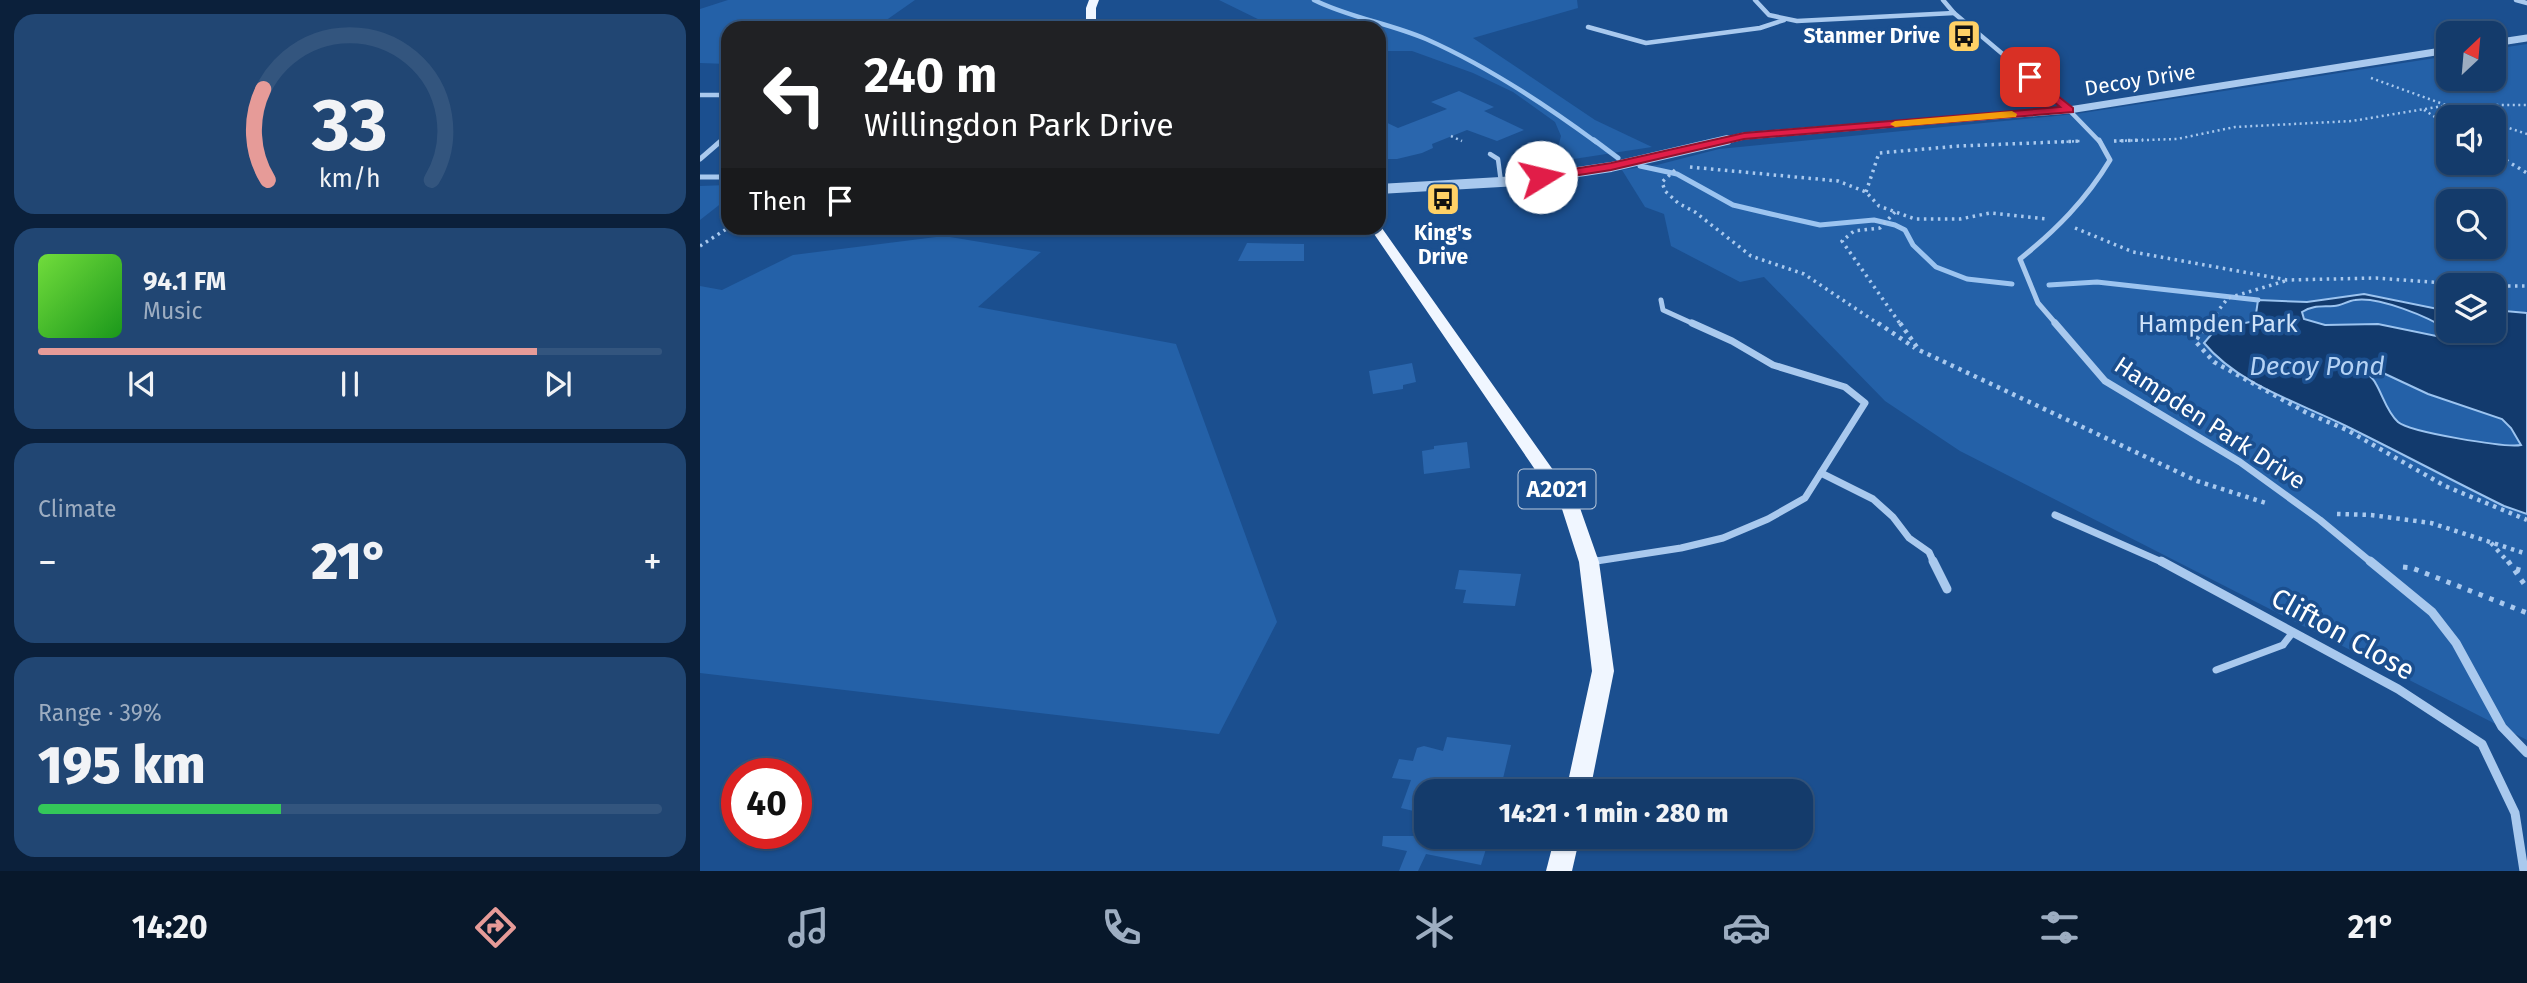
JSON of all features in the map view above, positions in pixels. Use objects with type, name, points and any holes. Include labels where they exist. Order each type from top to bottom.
[{"type":"main road","points":[[1091,21],[1094,0]]},
{"type":"main road","name":"A2021","points":[[1382,235],[1571,508],[1589,562],[1603,671],[1580,779]]},
{"type":"main road","points":[[1559,871],[1565,849]]},
{"type":"street","points":[[1755,0],[1765,13],[1784,20],[1843,21],[1955,13]]},
{"type":"street","points":[[1943,0],[2069,110],[2099,140]]},
{"type":"street","points":[[2516,0],[2527,4]]},
{"type":"street","points":[[1588,27],[1646,43],[1760,29],[1784,20]]},
{"type":"street","points":[[2506,41],[2527,38]]},
{"type":"street","name":"Decoy Drive","points":[[1386,189],[1501,182],[1611,167],[1744,136],[2069,110],[2436,52]]},
{"type":"street","points":[[700,94],[721,95]]},
{"type":"street","name":"Hampden Park Drive","points":[[2099,140],[2110,160],[2094,188],[2061,227],[2020,259],[2038,303],[2105,381],[2240,462],[2320,520],[2432,612],[2456,643],[2502,727],[2527,753]]},
{"type":"street","points":[[700,159],[721,141]]},
{"type":"street","points":[[700,177],[721,177]]},
{"type":"street","points":[[1589,562],[1681,548],[1723,538],[1768,519],[1805,498],[1865,403],[1857,393],[1842,383],[1777,367],[1754,357],[1736,343],[1663,310],[1661,300]]},
{"type":"street","points":[[1821,473],[1873,499],[1893,517],[1909,538],[1929,552],[1947,589]]},
{"type":"street","name":"Clifton Close","points":[[2055,515],[2159,560],[2398,689],[2482,744],[2515,813],[2524,871]]},
{"type":"lane","points":[[1490,153],[1498,159],[1501,182]]},
{"type":"lane","points":[[2216,670],[2283,645],[2293,632]]},
{"type":"path","points":[[2340,67],[2449,105]]},
{"type":"path","points":[[2506,105],[2527,105]]},
{"type":"path","points":[[1866,192],[1879,153],[1959,146],[2177,139],[2235,127],[2352,121],[2436,108]]},
{"type":"path","points":[[2423,110],[2436,118]]},
{"type":"path","points":[[2506,126],[2527,134]]},
{"type":"path","points":[[1451,136],[1462,141]]},
{"type":"path","points":[[2506,160],[2527,173]]},
{"type":"path","points":[[1675,170],[1662,182],[1665,191],[1751,256],[1804,274],[1919,350],[2197,481],[2271,505]]},
{"type":"path","points":[[1895,212],[1880,228],[1854,231],[1842,241],[1919,350]]},
{"type":"path","points":[[700,246],[721,232]]},
{"type":"path","points":[[2287,280],[2228,298],[2195,341],[2214,362],[2307,413],[2347,430],[2445,486],[2527,520]]},
{"type":"path","points":[[2506,286],[2527,286]]},
{"type":"path","points":[[2320,520],[2337,514],[2371,515],[2431,523],[2527,554]]},
{"type":"path","points":[[2491,542],[2515,569],[2527,588]]},
{"type":"path","points":[[2412,568],[2527,613]]},
{"type":"path","points":[[2515,569],[2527,572]]},
{"type":"green space","points":[[728,0],[915,0],[885,21],[721,21],[721,64],[700,63],[700,9]]},
{"type":"green space","points":[[1219,0],[1577,0],[1578,8],[1473,38],[1595,120],[1652,147],[1554,162],[1561,136],[1555,122],[1513,92],[1473,73],[1412,51],[1386,51],[1386,21],[1262,21]]},
{"type":"green space","name":"Hampden Park","points":[[2527,44],[2527,740],[1960,451],[1885,401],[1764,277],[1740,282],[1671,246],[1664,214],[1645,207],[1622,170],[1657,165],[1719,149],[2076,114],[2436,58],[2436,91],[2506,91],[2506,47]]},
{"type":"green space","points":[[721,185],[721,204],[700,220],[700,186]]},
{"type":"green space","points":[[944,236],[1041,252],[978,307],[1176,344],[1277,622],[1219,734],[700,673],[700,286],[722,290],[793,255]]},
{"type":"water","name":"Decoy Pond","points":[[2364,294],[2436,309],[2436,323],[2403,309],[2365,300],[2337,306],[2314,307],[2302,312],[2304,319],[2325,325],[2378,324],[2436,336],[2436,343],[2506,343],[2506,311],[2527,313],[2527,514],[2504,506],[2346,426],[2270,391],[2218,358],[2204,343],[2216,329],[2255,321],[2258,300],[2307,302]],"holes":[[[2366,365],[2428,394],[2502,419],[2521,445],[2458,438],[2406,426],[2394,418],[2375,382],[2361,368]]]},
{"type":"building","points":[[1459,91],[1494,107],[1484,111],[1524,130],[1497,141],[1467,130],[1432,144],[1433,148],[1422,153],[1386,159],[1386,122],[1398,128],[1447,109],[1431,102]]},
{"type":"building","points":[[1247,243],[1304,244],[1304,261],[1238,261]]},
{"type":"building","points":[[1412,363],[1416,382],[1403,385],[1403,389],[1373,394],[1369,371]]},
{"type":"building","points":[[1467,442],[1470,468],[1424,474],[1422,451],[1434,449],[1434,446]]},
{"type":"building","points":[[1459,570],[1521,574],[1515,606],[1463,603],[1466,590],[1455,589]]},
{"type":"building","points":[[1447,737],[1511,745],[1503,779],[1414,779],[1414,811],[1401,808],[1411,780],[1392,778],[1399,759],[1413,761],[1417,748],[1424,746],[1443,751]]},
{"type":"building","points":[[1383,836],[1414,836],[1414,849],[1486,849],[1481,865],[1426,854],[1418,871],[1399,871],[1407,851],[1382,846]]},
{"type":"waterway","points":[[1314,0],[1373,21]]},
{"type":"waterway","points":[[1386,25],[1412,33],[1471,61],[1556,113],[1596,142]]},
{"type":"waterway","points":[[1594,140],[1618,158]]},
{"type":"waterway","points":[[1640,166],[1677,174],[1733,205],[1771,214],[1820,225],[1874,220],[1895,225],[1905,230],[1913,245],[1936,267],[1967,279],[2012,284]]},
{"type":"waterway","points":[[2049,285],[2097,282],[2258,300]]},
{"type":"slow traffic","points":[[1895,124],[2012,114]]},
{"type":"place","name":"Stanmer Drive","points":[[1964,36]]},
{"type":"place","name":"King's Drive","points":[[1443,199]]},
{"type":"route","points":[[1541,177],[1611,167],[1744,136],[2069,110],[2030,77]]}]
